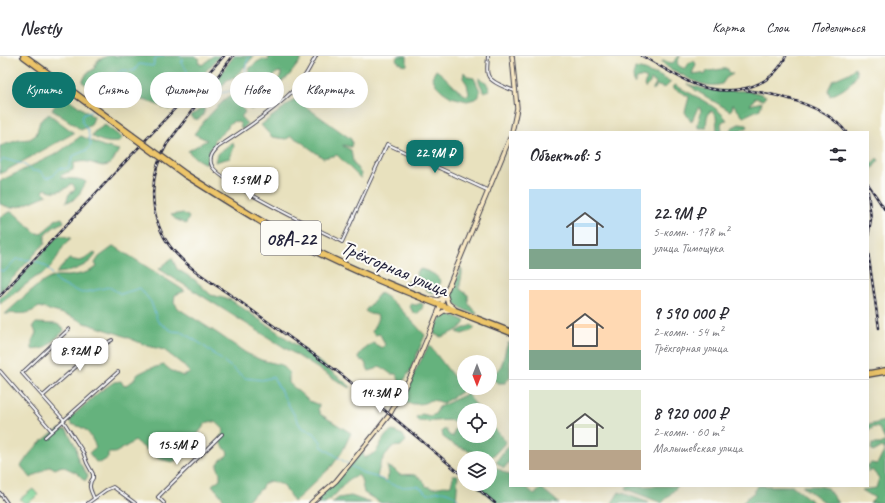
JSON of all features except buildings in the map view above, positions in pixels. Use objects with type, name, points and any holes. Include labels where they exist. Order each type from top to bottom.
[{"type":"highway","name":"Трёхгорная улица","points":[[24,56],[186,175],[243,211],[297,242],[345,265],[509,332]]},
{"type":"highway","points":[[869,374],[885,371]]},
{"type":"main road","points":[[512,56],[517,108],[512,131]]},
{"type":"main road","points":[[311,503],[336,481],[390,414],[414,370],[509,141]]},
{"type":"main road","points":[[402,289],[436,300],[441,299],[446,294]]},
{"type":"main road","points":[[402,289],[436,305],[438,311],[436,318]]},
{"type":"main road","points":[[446,294],[447,300],[451,306],[478,320]]},
{"type":"main road","points":[[436,318],[441,312],[450,310],[478,320]]},
{"type":"street","points":[[316,56],[300,83],[288,96],[218,147],[211,154],[210,160],[212,166],[220,175],[244,190],[342,242],[387,144],[489,191]]},
{"type":"street","points":[[488,56],[487,75],[504,87],[515,91]]},
{"type":"street","points":[[68,329],[22,373],[64,421],[83,452],[93,474],[93,478],[89,486],[94,498]]},
{"type":"street","points":[[43,396],[96,349],[112,340]]},
{"type":"street","points":[[0,371],[52,431]]},
{"type":"street","points":[[45,437],[118,372]]},
{"type":"street","points":[[164,503],[158,497],[180,473],[222,434]]},
{"type":"street","points":[[88,503],[109,488],[113,487],[135,503]]},
{"type":"street","points":[[0,493],[7,503]]},
{"type":"green space","points":[[107,56],[194,56],[200,59],[198,62],[202,65],[213,56],[220,56],[205,72],[150,72],[150,102],[142,100],[142,72],[89,72],[94,69],[97,61]]},
{"type":"green space","points":[[234,56],[254,56],[240,72],[230,72],[230,79],[227,80],[222,87],[222,72]]},
{"type":"green space","points":[[268,56],[304,56],[288,77],[284,80],[284,72],[249,72],[249,69],[257,62],[263,59],[268,61]]},
{"type":"green space","points":[[398,56],[407,56],[407,65],[405,66],[397,61],[396,58]]},
{"type":"green space","points":[[680,56],[677,63],[685,69],[690,62],[694,61],[696,64],[692,74],[701,73],[705,75],[707,71],[728,69],[729,72],[733,74],[726,78],[722,84],[704,85],[668,68],[662,61],[673,63],[677,57]]},
{"type":"green space","points":[[855,67],[857,74],[852,82],[842,90],[830,96],[828,90],[833,80],[849,73]]},
{"type":"green space","points":[[635,68],[645,70],[651,74],[656,74],[671,82],[665,88],[655,85],[656,88],[652,90],[656,83],[651,80],[645,88],[644,85],[647,79],[643,77],[637,79],[634,84],[633,76]]},
{"type":"green space","points":[[436,70],[467,96],[469,94],[467,84],[463,78],[464,72],[468,77],[474,78],[480,91],[479,95],[475,99],[467,101],[451,97],[436,85],[432,77]]},
{"type":"green space","points":[[479,78],[486,82],[490,90],[484,92],[479,82]]},
{"type":"green space","points":[[687,84],[720,91],[754,92],[766,96],[763,100],[755,98],[750,105],[762,102],[760,109],[743,117],[733,104],[730,111]]},
{"type":"green space","points":[[675,85],[717,109],[727,120],[723,121],[721,124],[722,131],[717,131],[716,116],[712,111],[709,112],[707,117],[706,128],[698,128],[701,110],[699,107],[691,122],[685,112],[689,97],[673,88]]},
{"type":"green space","points":[[230,96],[230,108],[242,108],[245,112],[241,117],[247,124],[243,129],[241,128],[240,123],[234,121],[229,124],[224,132],[213,141],[215,143],[209,151],[206,164],[188,151],[207,140],[194,134],[212,112],[216,108],[222,108],[222,103]]},
{"type":"green space","points":[[292,101],[292,108],[308,108],[351,139],[351,147],[343,146],[351,150],[353,162],[361,174],[361,179],[337,155],[323,158],[291,136],[287,139],[272,137],[261,125]]},
{"type":"green space","points":[[76,104],[94,117],[91,125],[81,130],[52,110],[53,108],[76,108]]},
{"type":"green space","points":[[204,108],[204,113],[200,118],[195,119],[190,116]]},
{"type":"green space","points":[[49,114],[74,133],[0,174],[0,146],[19,140],[30,139],[36,135],[40,121]]},
{"type":"green space","points":[[739,124],[747,125],[748,127],[740,131],[730,131],[731,128]]},
{"type":"green space","points":[[105,125],[122,138],[119,142],[105,142],[92,136],[94,132]]},
{"type":"green space","points":[[81,136],[103,146],[119,150],[110,164],[101,166],[86,162],[74,163],[73,170],[60,177],[83,180],[86,182],[80,193],[72,201],[66,202],[69,194],[75,190],[72,183],[67,188],[56,191],[46,189],[43,191],[47,195],[19,207],[16,206],[11,208],[0,204],[0,181],[58,153]]},
{"type":"green space","points":[[233,142],[234,147],[230,158],[215,162],[217,154]]},
{"type":"green space","points":[[877,158],[879,160],[869,173],[869,171],[871,164]]},
{"type":"green space","points":[[12,211],[35,232],[40,234],[55,220],[62,218],[64,222],[58,224],[45,235],[45,243],[0,292],[0,217]]},
{"type":"green space","points":[[183,213],[189,217],[186,224],[175,219],[171,215]]},
{"type":"green space","points":[[59,235],[71,238],[63,247],[54,263],[44,273],[36,277],[0,304],[0,298]]},
{"type":"green space","points":[[114,246],[185,291],[175,295],[174,302],[179,309],[246,353],[261,360],[282,365],[289,372],[289,383],[309,401],[319,405],[318,409],[320,414],[351,433],[342,452],[332,466],[294,502],[283,485],[270,481],[264,484],[261,489],[244,503],[224,503],[223,498],[212,485],[220,479],[220,473],[217,466],[218,463],[228,454],[220,441],[224,430],[214,422],[206,423],[179,459],[172,462],[159,459],[135,441],[115,453],[108,453],[108,458],[100,463],[96,462],[89,453],[96,447],[87,431],[81,427],[71,424],[69,419],[98,393],[114,382],[121,381],[124,386],[133,381],[138,374],[148,369],[164,365],[173,372],[183,376],[190,373],[182,364],[164,350],[148,346],[70,316],[39,307],[26,313],[5,314],[28,293],[48,279],[56,276],[75,275],[90,271],[97,267],[95,263],[99,257]]},
{"type":"green space","points":[[94,252],[96,254],[93,258],[79,268],[67,272],[56,273],[69,259],[80,261]]},
{"type":"green space","points":[[172,258],[177,269],[195,280],[211,295],[231,300],[308,353],[351,387],[349,388],[159,269]]},
{"type":"green space","points":[[461,268],[462,273],[460,289],[468,295],[469,304],[477,314],[462,308],[450,297]]},
{"type":"green space","points":[[421,269],[433,274],[440,280],[441,283],[437,286],[434,293],[427,291],[424,286],[419,285],[420,282],[413,285],[407,283],[407,281],[414,283],[417,278],[416,272]]},
{"type":"green space","points":[[380,293],[398,307],[425,335],[410,371],[401,385],[398,385],[399,380],[396,374],[391,374],[380,366],[369,371],[364,361],[360,360],[358,357],[361,352],[373,343],[382,348],[385,345],[380,334],[375,335],[372,332],[378,318],[377,315],[370,314],[365,311]]},
{"type":"green space","points":[[421,303],[423,304],[422,309],[416,314],[412,311],[410,306],[411,304],[416,305]]},
{"type":"green space","points":[[447,314],[465,321],[461,327],[455,331],[441,337],[434,334],[438,322]]},
{"type":"green space","points":[[36,323],[57,324],[63,328],[64,331],[45,348],[33,350],[32,341],[36,333],[33,326]]},
{"type":"green space","points":[[472,325],[475,328],[473,330],[462,334],[457,332],[462,329]]},
{"type":"green space","points":[[509,343],[509,378],[505,383],[498,383],[497,371],[503,360]]},
{"type":"green space","points":[[429,345],[457,381],[457,394],[443,403],[430,400],[419,404],[399,402]]},
{"type":"green space","points":[[465,395],[468,395],[474,403],[457,403],[457,425],[454,421],[445,420],[427,422],[418,421],[416,417],[422,414],[430,416],[435,414],[439,407]]},
{"type":"green space","points":[[885,421],[885,440],[879,428],[874,427],[869,430],[869,425]]},
{"type":"green space","points":[[457,425],[457,443],[497,443],[497,431],[506,442],[497,452],[470,451],[454,445],[443,437],[442,431],[445,429],[449,435],[453,437]]},
{"type":"green space","points":[[60,429],[67,430],[76,447],[78,460],[88,476],[85,481],[77,473],[62,466],[55,469],[50,466],[31,478],[21,466],[29,454],[38,445]]},
{"type":"green space","points":[[393,431],[403,435],[406,441],[401,446],[392,447],[380,464],[377,478],[386,481],[389,474],[387,466],[395,470],[400,475],[415,475],[424,482],[426,486],[432,488],[451,485],[453,478],[452,475],[457,475],[456,503],[415,503],[413,500],[411,503],[381,503],[364,493],[361,479],[358,475],[347,481],[335,495],[325,503],[312,503],[363,452],[364,458],[373,454],[378,449],[386,435]]},
{"type":"green space","points":[[885,441],[885,450],[882,447],[873,452],[871,449],[872,444],[881,444]]},
{"type":"green space","points":[[507,447],[509,447],[509,462],[504,468],[497,463],[497,461]]},
{"type":"green space","points":[[885,450],[885,503],[870,503],[875,498],[862,490],[876,488],[879,478],[872,470],[869,472],[869,464],[871,463],[877,464]]},
{"type":"green space","points":[[497,468],[509,474],[509,487],[526,487],[535,495],[541,488],[559,503],[497,503],[483,491],[497,491]]},
{"type":"green space","points":[[627,487],[677,487],[662,503],[626,489]]},
{"type":"green space","points":[[757,487],[794,487],[814,503],[742,503]]},
{"type":"green space","points":[[803,487],[827,488],[838,503],[825,503]]},
{"type":"green space","points":[[33,489],[38,495],[28,503],[24,503],[20,499]]},
{"type":"green space","points":[[619,492],[650,503],[612,503]]},
{"type":"green space","points":[[351,496],[371,503],[332,503],[338,498]]},
{"type":"waterway","points":[[119,72],[122,70],[134,71],[139,64],[153,66],[156,57],[164,56]]},
{"type":"waterway","points":[[180,56],[183,59],[181,63],[187,70],[185,79],[188,85],[205,101],[210,100],[214,95],[234,90],[245,82],[246,65],[250,56]]},
{"type":"waterway","points":[[0,162],[4,159],[23,164],[33,171],[40,171],[46,178],[53,176],[60,168],[65,169],[69,167],[73,156],[87,150],[91,145],[88,131],[82,122],[82,115],[92,110]]},
{"type":"waterway","points":[[0,270],[4,272],[16,259],[31,260]]},
{"type":"waterway","points":[[34,260],[47,267],[52,274]]},
{"type":"waterway","points":[[54,277],[58,283],[82,293],[109,287],[121,294],[140,288],[151,302],[158,322],[172,331],[182,332],[201,344],[245,378],[262,380],[273,377],[301,427],[314,433],[321,442],[321,446],[348,464]]},
{"type":"waterway","points":[[351,466],[365,474],[379,478],[393,485],[403,487],[418,486],[428,494],[444,491],[448,492],[459,500]]},
{"type":"railway","points":[[0,296],[224,56]]},
{"type":"railway","points":[[233,56],[167,144],[161,156],[154,180],[153,193],[156,218],[167,242],[188,265],[340,373],[457,471]]},
{"type":"railway","points":[[642,56],[694,84],[720,90],[733,90],[759,84],[770,77],[779,68],[786,56]]},
{"type":"railway","points":[[745,90],[772,94],[800,102],[826,115],[845,131]]},
{"type":"railway","points":[[869,186],[885,210]]},
{"type":"railway","points":[[869,201],[871,219],[869,231]]},
{"type":"railway","points":[[869,259],[879,328]]},
{"type":"railway","points":[[480,491],[495,503]]}]
